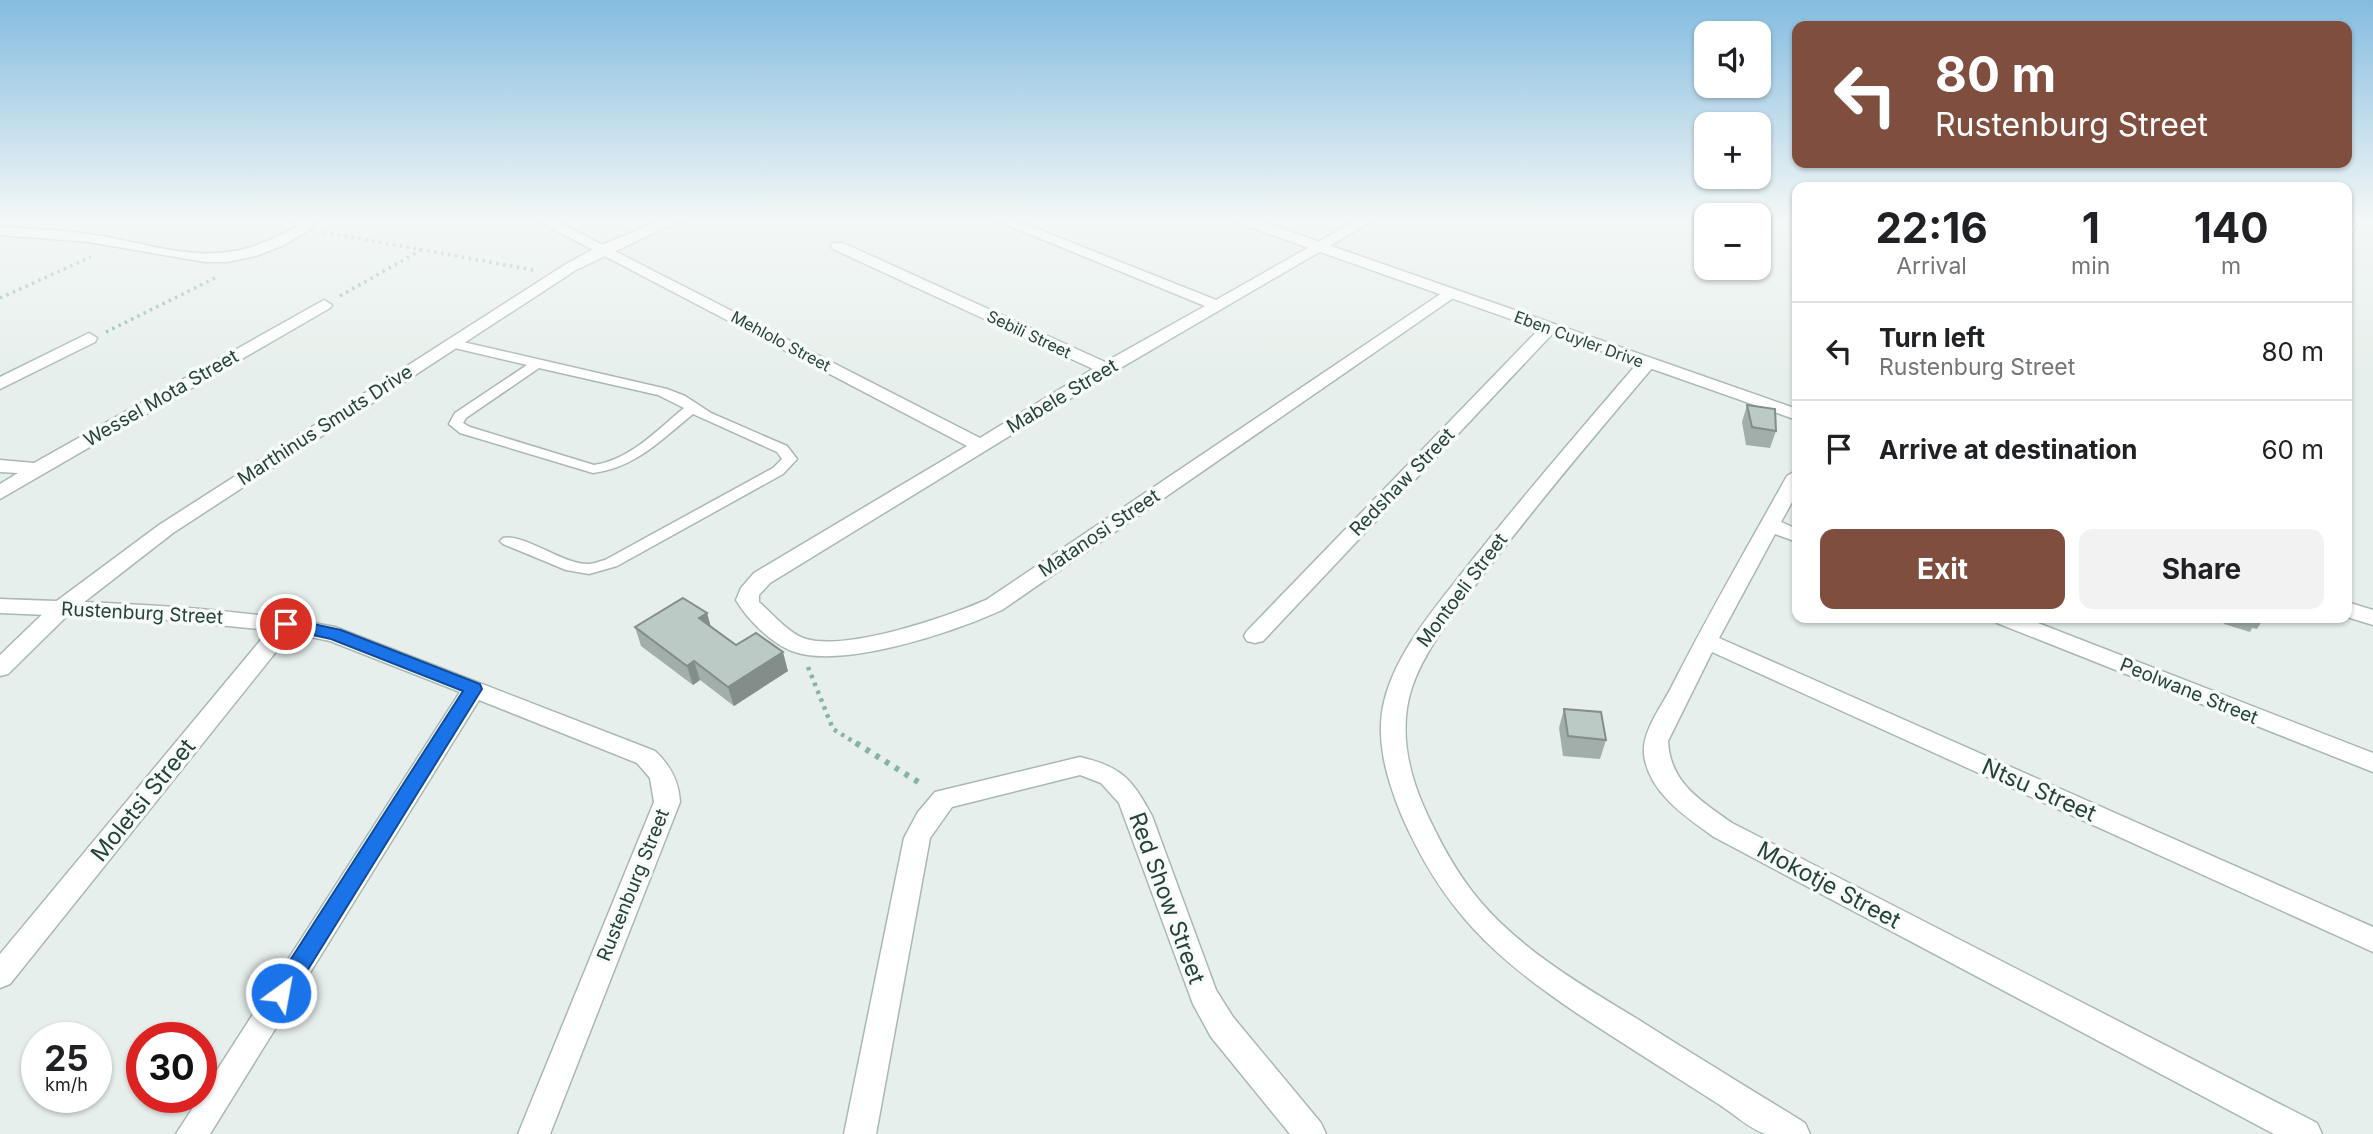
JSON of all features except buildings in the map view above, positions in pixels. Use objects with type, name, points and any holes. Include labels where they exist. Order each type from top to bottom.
[{"type":"street","name":"Mehlolo Street","points":[[650,273],[980,445]]},
{"type":"street","name":"Sebili Street","points":[[897,273],[1106,369]]},
{"type":"street","points":[[1135,273],[1216,305]]},
{"type":"street","name":"Mabele Street","points":[[799,645],[751,607],[747,600],[749,593],[762,578],[1106,369],[1274,273]]},
{"type":"street","name":"Eben Cuyler Drive","points":[[1393,273],[1792,413]]},
{"type":"street","name":"Marthinus Smuts Drive","points":[[0,668],[62,608],[104,574],[210,499],[559,274]]},
{"type":"street","name":"Matanosi Street","points":[[799,645],[832,648],[861,644],[942,626],[979,612],[1451,294]]},
{"type":"street","name":"Wessel Mota Street","points":[[0,494],[37,469],[324,305]]},
{"type":"street","name":"Redshaw Street","points":[[1255,636],[1549,328]]},
{"type":"street","points":[[0,384],[89,338]]},
{"type":"street","name":"Montoeli Street","points":[[1647,363],[1504,533],[1418,647],[1400,687],[1392,722],[1394,753],[1416,820],[1434,859],[1456,893],[1495,937],[1543,976],[1794,1134]]},
{"type":"street","points":[[0,466],[37,469]]},
{"type":"street","name":"Mokotje Street","points":[[1792,485],[1706,641],[1656,741],[1655,753],[1660,769],[1671,788],[1687,804],[1723,830],[2306,1134]]},
{"type":"street","points":[[1770,525],[1792,534]]},
{"type":"street","name":"Rustenburg Street","points":[[0,606],[219,616],[286,624],[335,634],[646,757],[661,771],[667,785],[667,802],[534,1134]]},
{"type":"street","points":[[2352,611],[2373,618]]},
{"type":"street","name":"Peolwane Street","points":[[2018,623],[2373,763]]},
{"type":"street","name":"Moletsi Street","points":[[0,975],[286,624]]},
{"type":"street","name":"Ntsu Street","points":[[1706,641],[2373,940]]},
{"type":"street","points":[[192,1134],[474,689]]},
{"type":"street","name":"Red Show Street","points":[[944,799],[1080,766],[1098,770],[1115,779],[1139,816],[1203,995],[1230,1038],[1310,1134]]},
{"type":"street","points":[[860,1134],[917,838],[927,819],[944,799]]},
{"type":"lane","points":[[450,343],[662,391],[706,416],[782,449],[790,459],[778,471],[611,563],[589,569],[566,565],[508,541]]},
{"type":"lane","points":[[539,362],[460,416],[456,424],[478,434],[593,469],[606,469],[621,465],[693,407]]},
{"type":"path","points":[[0,298],[56,273]]},
{"type":"path","points":[[89,338],[117,328],[225,273]]},
{"type":"path","points":[[324,305],[380,273]]},
{"type":"path","points":[[553,273],[559,274]]},
{"type":"path","points":[[799,645],[833,729],[944,799]]},
{"type":"route","points":[[281,993],[474,689],[335,634],[286,624]]}]
